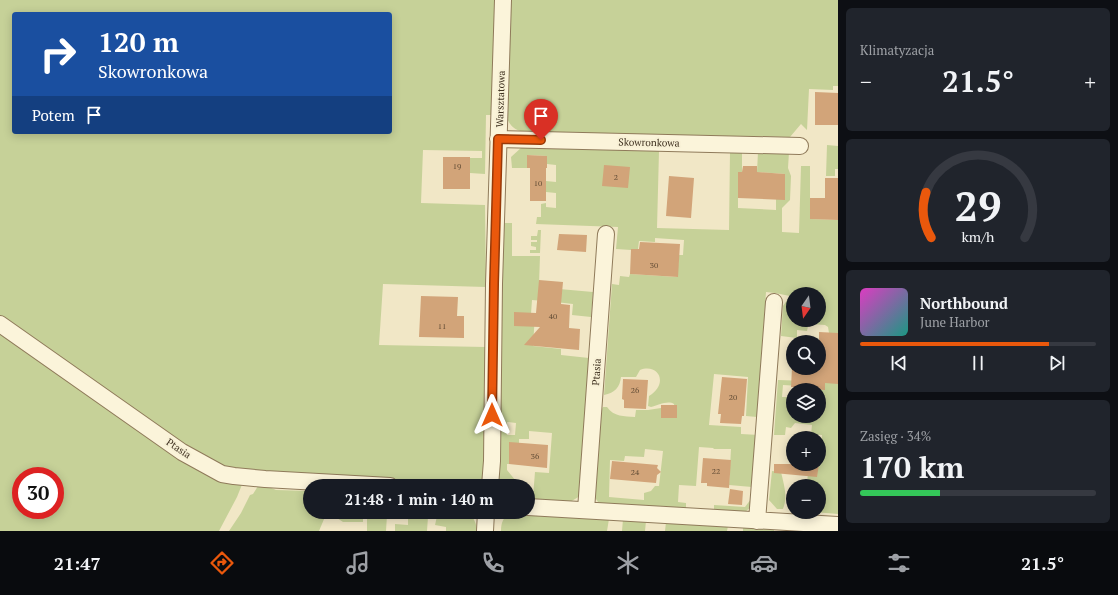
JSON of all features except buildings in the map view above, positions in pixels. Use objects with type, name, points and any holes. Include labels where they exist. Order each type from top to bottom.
[{"type":"street","name":"Warsztatowa","points":[[491,479],[493,328],[503,0]]},
{"type":"street","name":"Skowronkowa","points":[[498,139],[800,146]]},
{"type":"street","name":"Ptasia","points":[[586,510],[606,234]]},
{"type":"street","points":[[756,521],[774,302]]},
{"type":"street","name":"Ptasia","points":[[0,324],[182,452],[222,474],[265,479],[303,481]]},
{"type":"street","points":[[535,507],[838,525]]},
{"type":"street","points":[[485,531],[486,519]]},
{"type":"green space","points":[[0,0],[496,0],[494,115],[486,115],[485,174],[470,173],[470,158],[482,158],[482,151],[423,150],[421,203],[485,205],[486,287],[383,284],[379,345],[486,347],[484,479],[375,479],[341,475],[293,474],[245,477],[237,497],[219,531],[0,531]]},
{"type":"green space","points":[[510,0],[838,0],[838,86],[833,86],[833,90],[809,89],[807,130],[801,124],[790,137],[534,133],[520,131],[511,125],[506,116]]},
{"type":"green space","points":[[827,145],[838,146],[838,169],[835,169],[835,176],[826,176]]},
{"type":"green space","points":[[522,147],[659,151],[657,228],[729,230],[730,152],[742,152],[742,172],[738,173],[738,208],[776,210],[776,199],[785,174],[757,172],[758,152],[789,152],[788,168],[791,176],[790,200],[782,208],[782,232],[799,233],[801,166],[810,166],[810,219],[838,220],[838,333],[829,333],[828,327],[826,326],[826,287],[786,287],[786,295],[766,292],[757,417],[746,416],[748,377],[714,374],[709,425],[741,427],[741,434],[759,435],[752,506],[745,512],[714,510],[714,505],[745,507],[751,499],[752,487],[729,485],[731,449],[699,447],[696,486],[679,485],[678,502],[686,503],[686,509],[602,504],[598,502],[594,496],[600,413],[603,407],[607,407],[616,414],[635,417],[636,410],[661,408],[661,417],[676,418],[674,404],[672,403],[663,403],[651,407],[648,406],[649,396],[659,386],[660,381],[659,376],[652,369],[640,370],[636,377],[621,377],[616,389],[611,393],[604,395],[612,284],[619,285],[620,276],[629,277],[630,274],[677,277],[679,255],[683,255],[684,240],[655,238],[655,242],[639,241],[638,249],[616,249],[618,227],[536,224],[537,217],[541,217],[541,204],[546,203],[546,207],[556,208],[556,193],[546,192],[546,181],[556,182],[556,165],[547,164],[547,156],[528,155],[527,168],[512,168],[511,157]],"holes":[[[645,449],[663,451],[659,486],[655,486],[651,491],[644,493],[644,500],[609,497],[610,460],[624,461],[625,456],[644,457]]]},
{"type":"green space","points":[[503,223],[512,223],[512,256],[540,256],[539,284],[545,301],[532,300],[531,314],[535,314],[533,346],[561,349],[561,355],[589,358],[580,496],[570,502],[535,499],[535,472],[549,473],[552,433],[529,431],[529,439],[519,439],[519,446],[509,445],[509,464],[507,464],[507,470],[514,479],[499,479]],"holes":[[[507,422],[516,423],[515,435],[507,435]]]},
{"type":"green space","points":[[538,230],[541,230],[540,253],[530,253],[530,250],[536,250],[536,247],[531,246],[531,242],[537,242],[537,240],[531,240],[531,236],[537,236]]},
{"type":"green space","points":[[548,288],[593,292],[591,317],[572,315],[573,304],[547,301]]},
{"type":"green space","points":[[786,302],[786,327],[808,327],[807,331],[797,330],[797,335],[781,336],[783,306]]},
{"type":"green space","points":[[838,372],[838,514],[826,513],[826,479],[807,479],[808,471],[826,471],[826,431],[811,431],[812,425],[795,423],[826,423],[825,383]]},
{"type":"green space","points":[[778,380],[807,381],[807,383],[786,383],[786,385],[783,385],[782,397],[786,397],[786,423],[795,423],[791,428],[786,427],[785,435],[774,435]]},
{"type":"green space","points":[[772,471],[781,472],[785,495],[783,509],[777,509],[769,500]]},
{"type":"green space","points":[[258,486],[269,487],[276,490],[303,491],[303,519],[324,519],[319,531],[229,531],[241,513],[250,495],[253,494]]},
{"type":"green space","points":[[535,514],[609,519],[607,531],[501,531],[504,519],[535,519]]},
{"type":"green space","points":[[338,519],[363,519],[363,522],[343,522]]},
{"type":"green space","points":[[367,519],[387,519],[386,531],[367,531]]},
{"type":"green space","points":[[408,519],[428,519],[427,531],[395,531],[395,524],[408,525]]},
{"type":"green space","points":[[436,519],[474,519],[477,531],[446,531],[446,527],[435,525]]},
{"type":"green space","points":[[623,519],[646,521],[645,531],[622,531]]},
{"type":"green space","points":[[666,522],[728,526],[727,531],[665,531]]},
{"type":"green space","points":[[743,527],[774,528],[774,531],[743,531]]},
{"type":"route","points":[[492,415],[492,355],[498,139],[541,140]]}]
